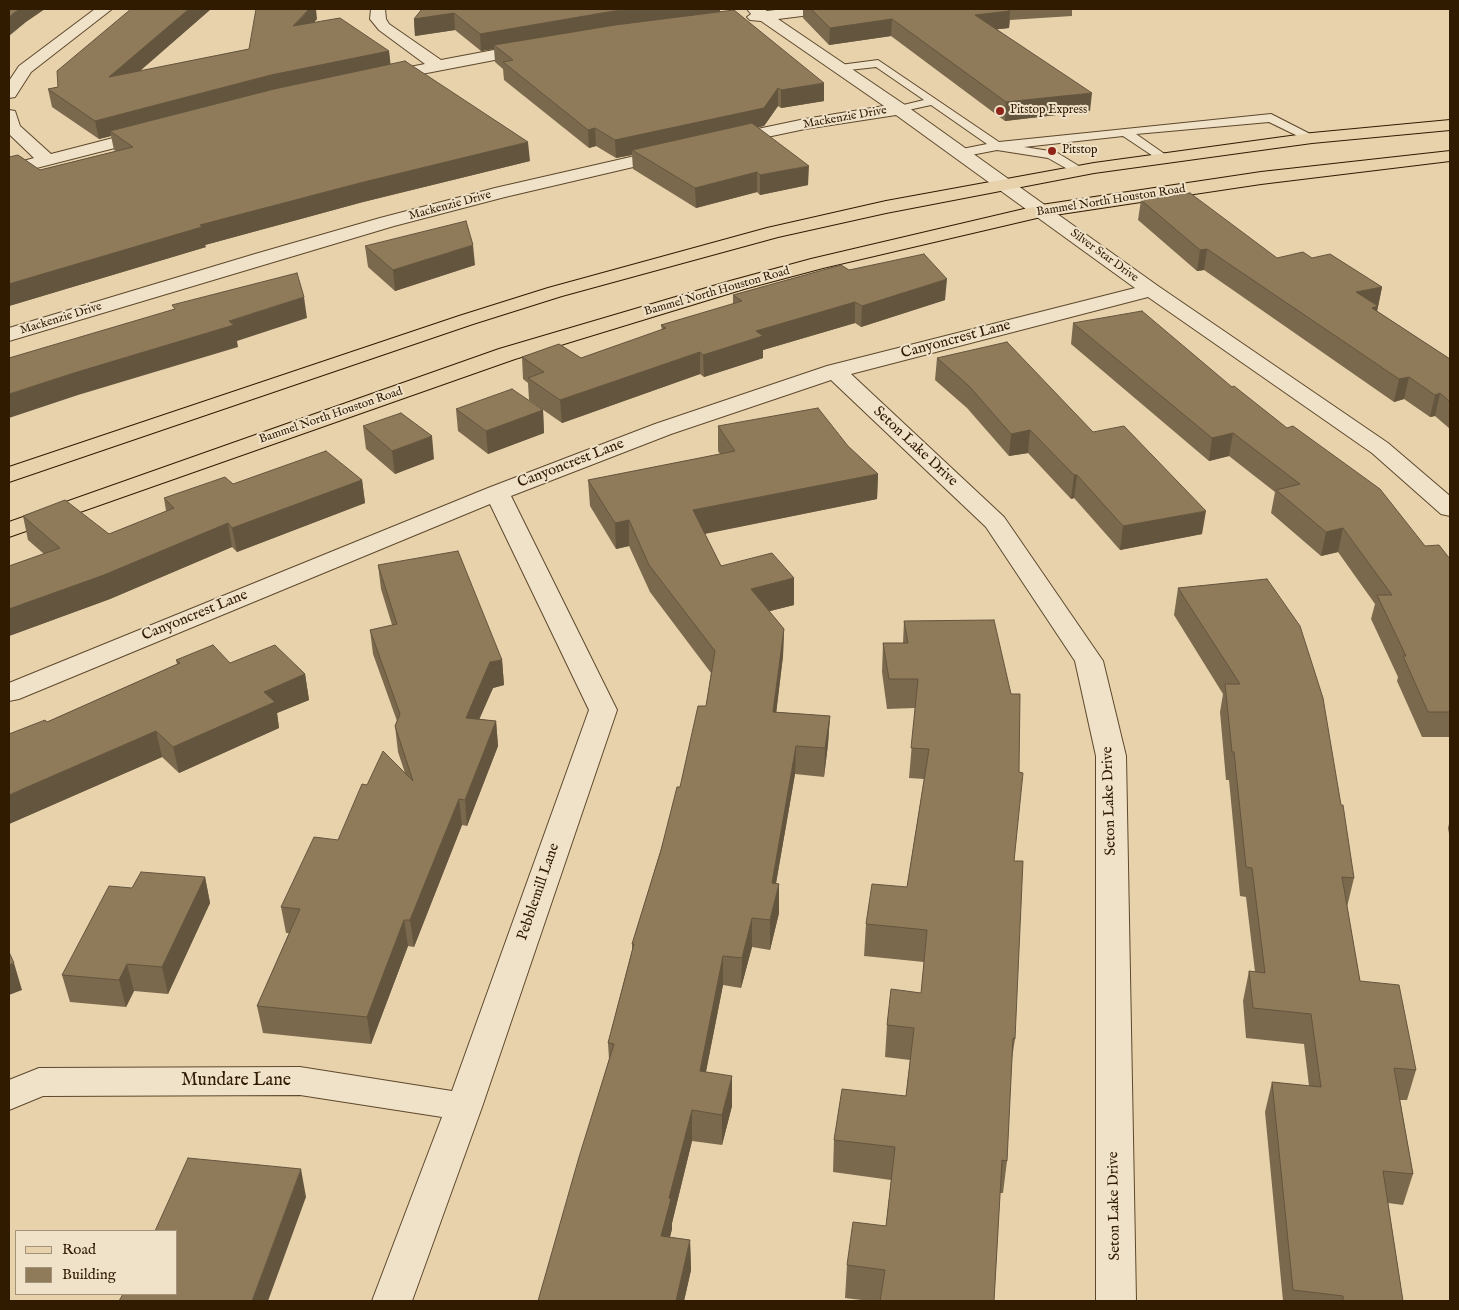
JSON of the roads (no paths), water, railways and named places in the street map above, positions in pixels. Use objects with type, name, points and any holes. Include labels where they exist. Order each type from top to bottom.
[{"type":"main road","points":[[9,475],[457,323],[556,292],[774,232],[886,207],[1078,171],[1312,138],[1450,125]]},
{"type":"main road","name":"Bammel North Houston Road","points":[[9,530],[507,354],[809,266],[1041,211],[1261,178],[1450,156]]},
{"type":"street","points":[[9,93],[25,69],[104,9]]},
{"type":"street","points":[[378,9],[378,19],[384,27],[437,65]]},
{"type":"street","points":[[736,20],[758,12],[818,9]]},
{"type":"street","name":"Silver Star Drive","points":[[758,12],[899,109],[1151,290],[1380,448],[1450,509]]},
{"type":"street","points":[[360,81],[543,46]]},
{"type":"street","name":"Mackenzie Drive","points":[[713,143],[805,124],[899,109]]},
{"type":"street","points":[[9,115],[12,128],[48,160]]},
{"type":"street","points":[[9,170],[161,130]]},
{"type":"street","name":"Mackenzie Drive","points":[[9,335],[387,222],[502,192],[685,149]]},
{"type":"street","name":"Canyoncrest Lane","points":[[9,693],[496,493],[663,429],[835,371],[1151,290]]},
{"type":"street","name":"Seton Lake Drive","points":[[835,371],[995,522],[1089,661],[1111,756],[1116,1301]]},
{"type":"street","name":"Pebblemill Lane","points":[[392,1301],[464,1107],[603,710],[496,493]]},
{"type":"street","name":"Mundare Lane","points":[[9,1096],[39,1082],[300,1081],[464,1107]]},
{"type":"lane","points":[[840,68],[878,63],[997,146],[1052,156],[1078,171]]},
{"type":"lane","points":[[899,109],[933,101]]},
{"type":"lane","points":[[961,153],[997,146],[1271,118],[1312,138]]},
{"type":"lane","points":[[1125,132],[1162,158]]},
{"type":"place","name":"Pitstop Express","points":[[1000,111]]},
{"type":"place","name":"Pitstop","points":[[1052,151]]}]
